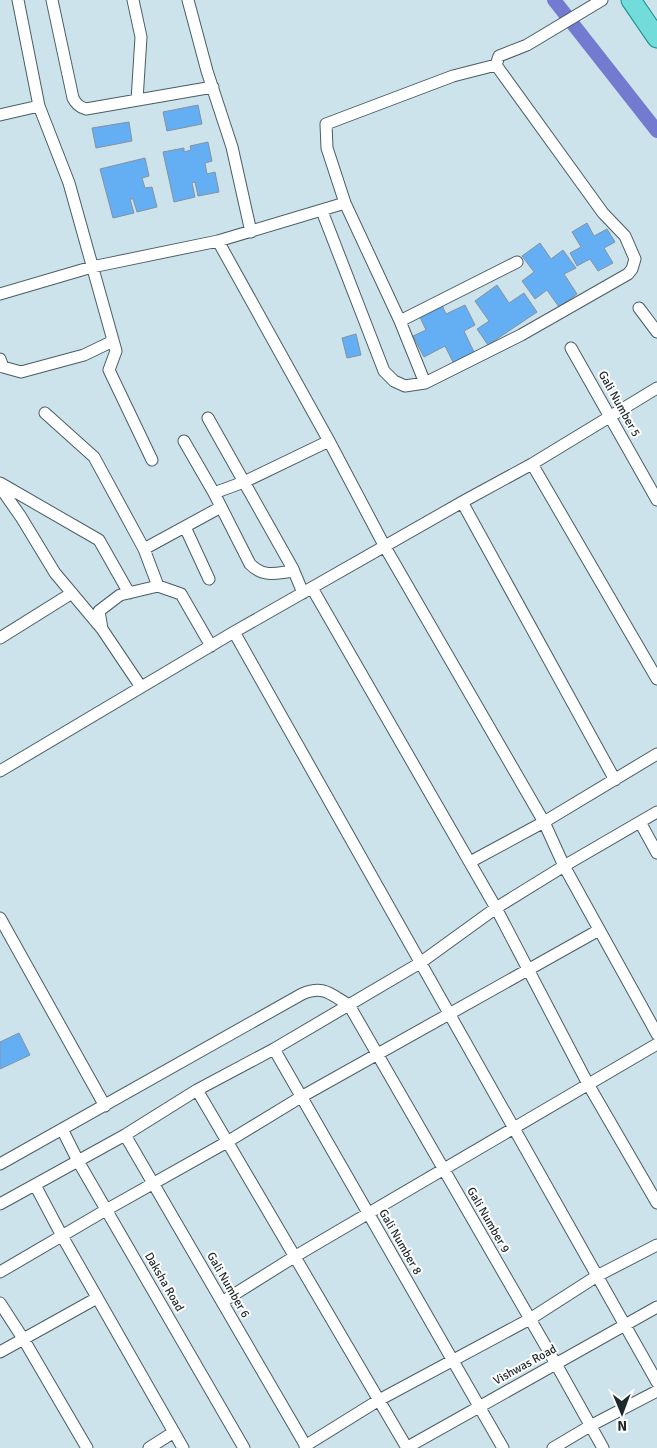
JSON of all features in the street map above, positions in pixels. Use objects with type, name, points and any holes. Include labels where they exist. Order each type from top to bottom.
[{"type":"main road","points":[[631,0],[657,38]]},
{"type":"street","points":[[18,0],[39,106],[69,183],[116,351],[109,370],[152,460]]},
{"type":"street","points":[[52,0],[73,98],[76,104],[86,108],[212,87]]},
{"type":"street","points":[[133,0],[141,37],[137,100]]},
{"type":"street","points":[[188,0],[212,87],[232,147],[251,232]]},
{"type":"street","points":[[496,65],[499,56],[527,45],[602,0]]},
{"type":"street","points":[[425,383],[400,321],[345,203],[328,148],[326,124],[453,76],[496,65]]},
{"type":"street","points":[[322,211],[384,371],[394,381],[405,386],[425,383],[521,334],[620,279],[632,269],[635,259],[625,236],[602,213],[496,65]]},
{"type":"street","points":[[0,115],[39,106]]},
{"type":"street","points":[[0,294],[92,267],[218,241],[345,203]]},
{"type":"street","points":[[218,241],[329,441],[385,548],[544,822],[564,866],[657,1034]]},
{"type":"street","points":[[400,321],[517,262]]},
{"type":"street","points":[[640,308],[657,332]]},
{"type":"street","points":[[0,359],[3,367],[21,372],[84,355],[113,341]]},
{"type":"street","name":"Gali Number 5","points":[[571,348],[657,500]]},
{"type":"street","points":[[0,771],[234,632],[532,464],[657,388]]},
{"type":"street","points":[[45,413],[94,457],[144,549],[158,586]]},
{"type":"street","points":[[208,418],[294,571],[470,862],[588,1084],[657,1203]]},
{"type":"street","points":[[184,441],[214,493],[250,564],[258,571],[266,574],[294,571]]},
{"type":"street","points":[[214,493],[244,482],[329,441]]},
{"type":"street","points":[[532,464],[657,679]]},
{"type":"street","points":[[0,485],[100,540],[129,592]]},
{"type":"street","points":[[0,485],[55,573],[102,629],[141,687]]},
{"type":"street","points":[[462,502],[615,780]]},
{"type":"street","points":[[144,549],[221,507]]},
{"type":"street","points":[[185,527],[209,579]]},
{"type":"street","points":[[102,629],[99,611],[120,595],[158,586],[181,594],[210,646]]},
{"type":"street","points":[[0,638],[72,593]]},
{"type":"street","points":[[234,632],[657,1382]]},
{"type":"street","points":[[470,862],[544,822],[657,754]]},
{"type":"street","points":[[0,1204],[125,1136],[197,1090],[274,1049],[420,963],[496,908],[657,812]]},
{"type":"street","points":[[640,822],[657,853]]},
{"type":"street","points":[[0,918],[105,1106]]},
{"type":"street","points":[[0,1272],[227,1142],[301,1097],[599,930]]},
{"type":"street","points":[[0,1164],[314,989],[324,990],[349,1005]]},
{"type":"street","name":"Gali Number 9","points":[[349,1005],[603,1448]]},
{"type":"street","points":[[222,1302],[657,1044]]},
{"type":"street","name":"Gali Number 8","points":[[274,1049],[503,1448]]},
{"type":"street","points":[[197,1090],[407,1448]]},
{"type":"street","name":"Daksha Road","points":[[62,1130],[106,1210],[244,1448]]},
{"type":"street","name":"Gali Number 6","points":[[125,1136],[306,1447]]},
{"type":"street","points":[[35,1184],[62,1236],[183,1448]]},
{"type":"street","points":[[306,1447],[379,1400],[530,1320],[597,1276],[657,1245]]},
{"type":"street","points":[[0,1352],[97,1298]]},
{"type":"street","points":[[0,1303],[24,1340],[87,1448]]},
{"type":"street","name":"Vishwas Road","points":[[407,1448],[657,1307]]},
{"type":"street","points":[[553,1448],[590,1426],[657,1392]]},
{"type":"street","points":[[149,1448],[174,1432]]},
{"type":"building","points":[[198,105],[202,124],[167,131],[163,112]]},
{"type":"building","points":[[129,122],[132,141],[96,148],[92,128]]},
{"type":"building","points":[[208,142],[212,161],[205,163],[207,174],[215,172],[219,192],[198,196],[195,182],[192,183],[195,197],[174,202],[163,152],[184,148],[184,152],[191,150],[190,146]]},
{"type":"building","points":[[145,158],[149,176],[142,178],[145,188],[152,187],[157,207],[137,212],[133,199],[130,199],[134,213],[113,218],[100,169]]},
{"type":"building","points":[[587,223],[594,236],[607,229],[615,242],[604,248],[613,263],[598,271],[590,259],[577,266],[570,253],[581,247],[572,232]]},
{"type":"building","points":[[540,243],[551,259],[563,250],[576,268],[564,274],[577,294],[559,307],[547,290],[535,299],[522,281],[534,272],[522,256]]},
{"type":"building","points":[[497,285],[509,303],[524,293],[537,312],[488,345],[477,329],[489,321],[475,301]]},
{"type":"building","points":[[441,303],[446,314],[465,305],[475,325],[464,331],[475,354],[454,364],[445,346],[424,357],[413,336],[426,330],[419,315]]},
{"type":"building","points":[[356,334],[361,355],[347,358],[342,338]]},
{"type":"building","points":[[19,1033],[30,1055],[0,1069],[0,1042]]},
{"type":"waterway","points":[[554,0],[657,131]]}]
